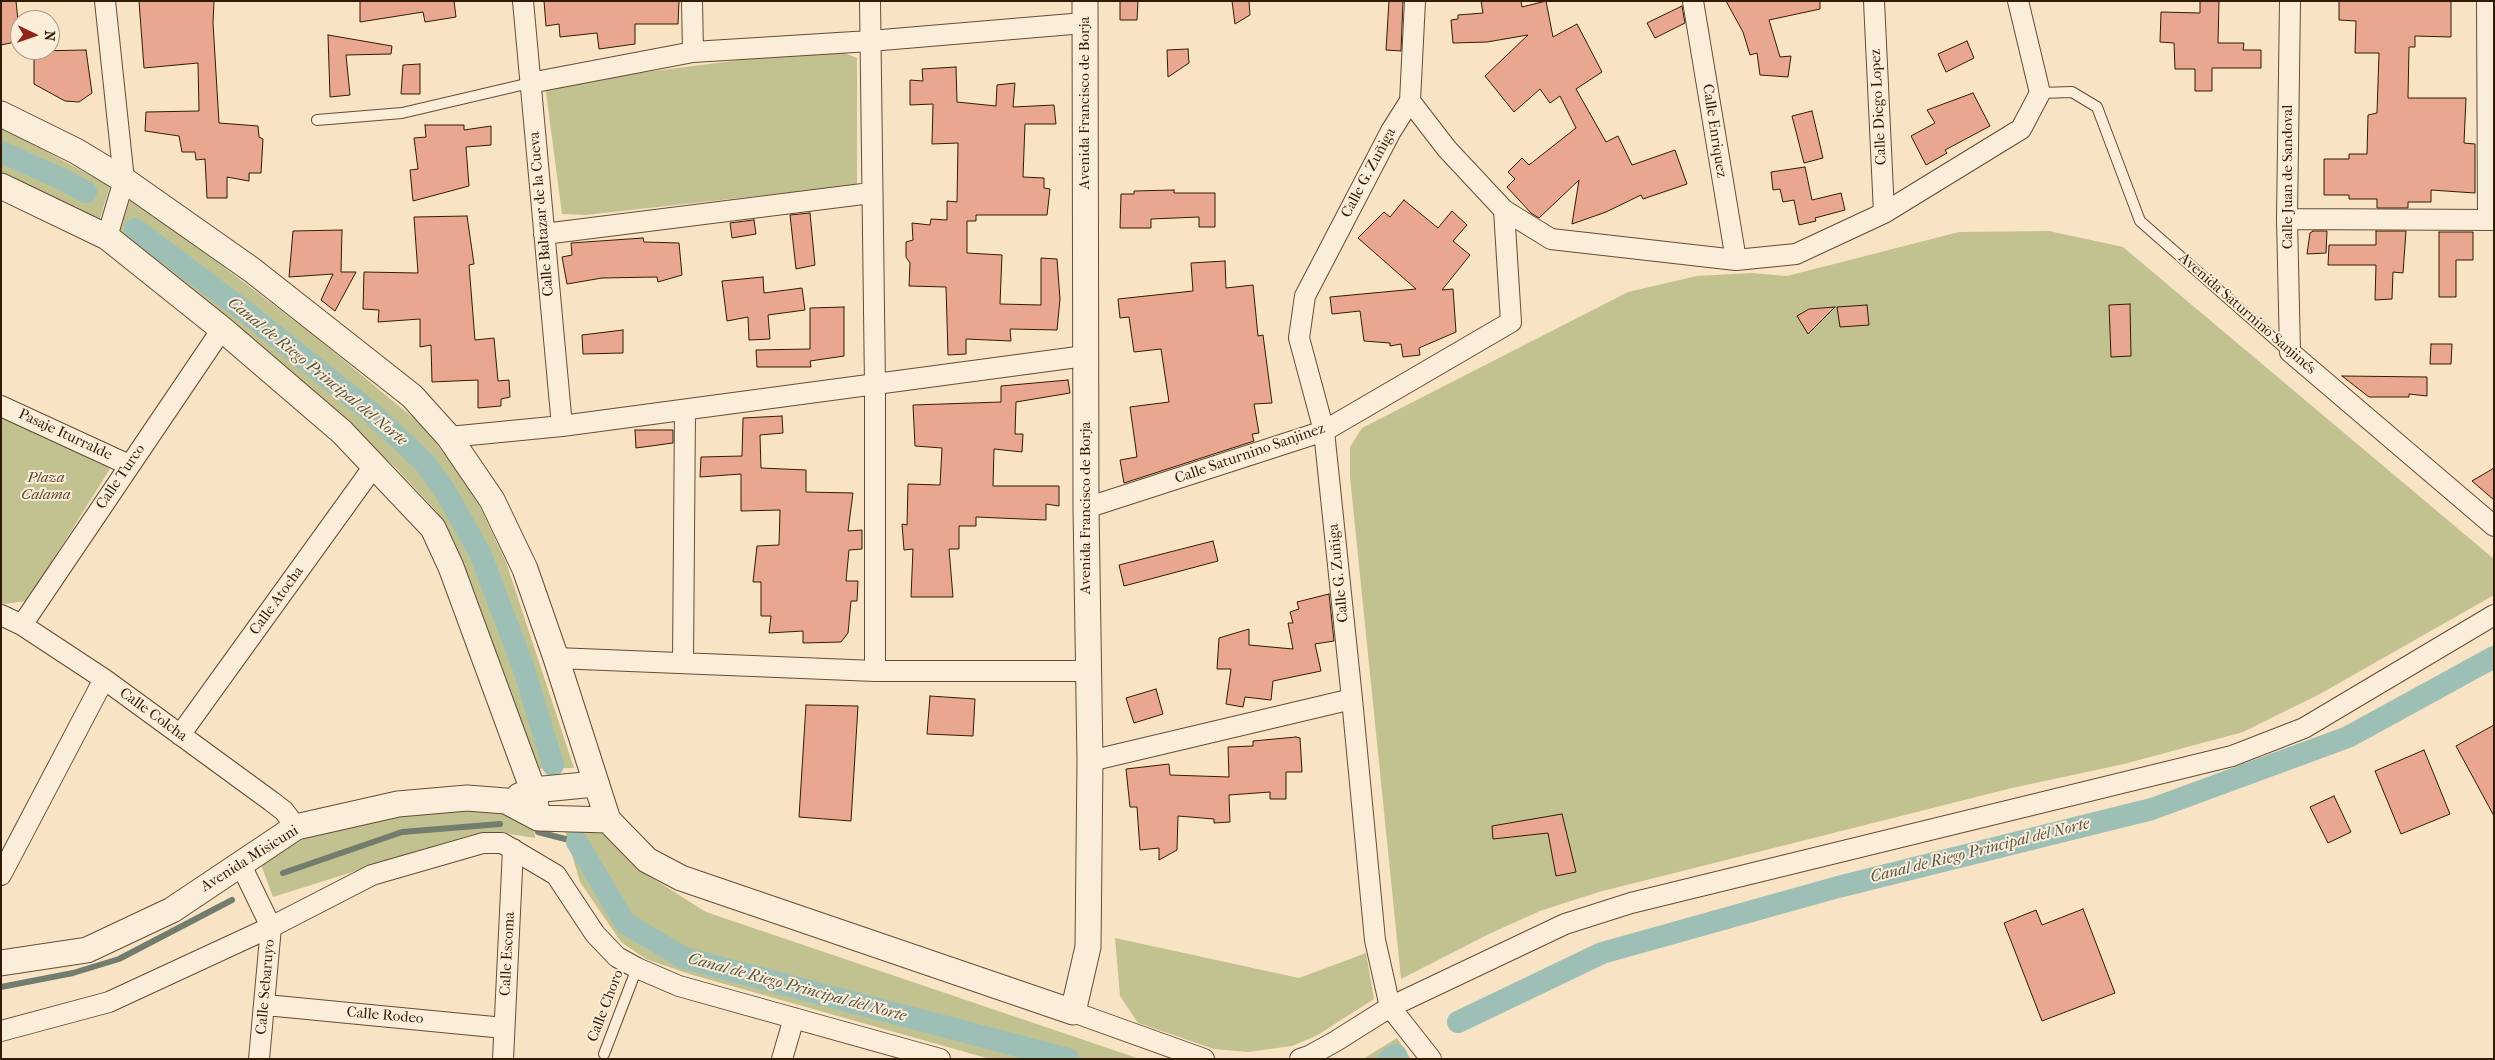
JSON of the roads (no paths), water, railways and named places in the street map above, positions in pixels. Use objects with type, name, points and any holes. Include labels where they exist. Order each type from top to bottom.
[{"type":"street","points":[[105,1],[124,180],[106,237]]},
{"type":"street","name":"Calle Baltazar de la Cueva","points":[[523,1],[562,426]]},
{"type":"street","points":[[692,1],[693,52]]},
{"type":"street","points":[[870,1],[875,386],[875,671]]},
{"type":"street","points":[[1415,1],[1410,101],[1447,149],[1504,210],[1552,238],[1736,260],[1796,254],[1884,213],[2021,129],[2040,94],[2018,1]]},
{"type":"street","name":"Calle Enriquez","points":[[1693,1],[1736,260]]},
{"type":"street","name":"Calle Diego Lopez","points":[[1874,1],[1884,213]]},
{"type":"street","name":"Calle Juan de Sandoval","points":[[2290,1],[2287,219],[2290,352]]},
{"type":"street","points":[[2287,219],[2491,220],[2487,1]]},
{"type":"street","points":[[530,83],[693,52],[870,41],[1085,12]]},
{"type":"street","name":"Avenida Francisco de Borja","points":[[1073,1012],[1088,947],[1090,761],[1087,671],[1085,12]]},
{"type":"street","name":"Calle G. Zuñiga","points":[[1410,101],[1390,132],[1305,296],[1299,338],[1324,431],[1375,940],[1390,1007],[1431,1059]]},
{"type":"street","points":[[1,114],[76,151],[124,180],[252,270],[412,396],[449,437],[492,500],[525,569],[608,820],[647,860],[681,878],[1073,1012],[1204,1059]]},
{"type":"street","points":[[1,186],[106,237],[222,329],[342,432],[411,502],[433,528],[451,567],[533,790],[538,818],[608,820]]},
{"type":"street","points":[[544,234],[871,193]]},
{"type":"street","name":"Calle Saturnino Sanjinez","points":[[1086,508],[1324,431],[1511,322],[1504,210]]},
{"type":"street","name":"Calle Turco","points":[[22,625],[222,329]]},
{"type":"street","name":"Avenida Saturnino Sanjinés","points":[[2290,352],[2494,526]]},
{"type":"street","points":[[449,437],[562,426],[875,386],[1085,356]]},
{"type":"street","name":"Pasaje Iturralde","points":[[1,406],[129,465]]},
{"type":"street","points":[[683,662],[685,410]]},
{"type":"street","name":"Calle Atocha","points":[[180,735],[374,466]]},
{"type":"street","name":"Calle Colcha","points":[[1,615],[22,625],[104,679],[284,811],[296,827]]},
{"type":"street","points":[[1300,1059],[1336,1041],[1390,1007],[1565,924],[1631,903],[2232,756],[2304,728],[2494,615]]},
{"type":"street","points":[[556,658],[875,671],[1087,671]]},
{"type":"street","points":[[1,875],[104,679]]},
{"type":"street","points":[[1090,761],[1352,699]]},
{"type":"street","points":[[506,801],[533,790],[595,784]]},
{"type":"street","name":"Avenida Misicuni","points":[[1,962],[88,950],[172,910],[240,862],[296,827],[398,804],[467,798],[506,801],[538,818]]},
{"type":"street","points":[[1,1031],[109,1002],[271,927],[372,875],[483,843],[502,843],[556,875],[595,934],[616,957],[637,968],[679,986],[940,1059]]},
{"type":"street","name":"Calle Escoma","points":[[503,1059],[513,849]]},
{"type":"street","name":"Calle Sebaruyo","points":[[240,862],[271,927],[266,1005],[259,1059]]},
{"type":"street","name":"Calle Rodeo","points":[[266,1005],[504,1028]]},
{"type":"street","points":[[782,1059],[794,1018]]},
{"type":"lane","points":[[317,120],[402,113],[530,83]]},
{"type":"lane","name":"Avenida Saturnino Sanjinés","points":[[2040,94],[2072,92],[2096,107],[2140,221],[2290,352]]},
{"type":"lane","name":"Calle Choro","points":[[604,1054],[637,968]]},
{"type":"waterway","name":"Canal de Riego Principal del Norte","points":[[1,152],[62,179],[86,192]]},
{"type":"waterway","name":"Canal de Riego Principal del Norte","points":[[135,229],[247,313],[373,414],[425,463],[445,491],[480,553],[524,669],[553,765]]},
{"type":"waterway","name":"Canal de Riego Principal del Norte","points":[[1458,1022],[1602,953],[1838,887],[2152,809],[2348,737],[2494,657]]},
{"type":"waterway","points":[[283,873],[402,832],[500,824]]},
{"type":"waterway","points":[[538,832],[577,842]]},
{"type":"waterway","name":"Canal de Riego Principal del Norte","points":[[577,842],[625,923],[684,958],[1068,1059]]},
{"type":"waterway","points":[[1,987],[73,973],[119,959],[232,900]]},
{"type":"waterway","name":"Canal de Riego Principal del Norte","points":[[1389,1059],[1396,1055]]},
{"type":"park label","name":"Plaza Calama","points":[[46,486]]}]
